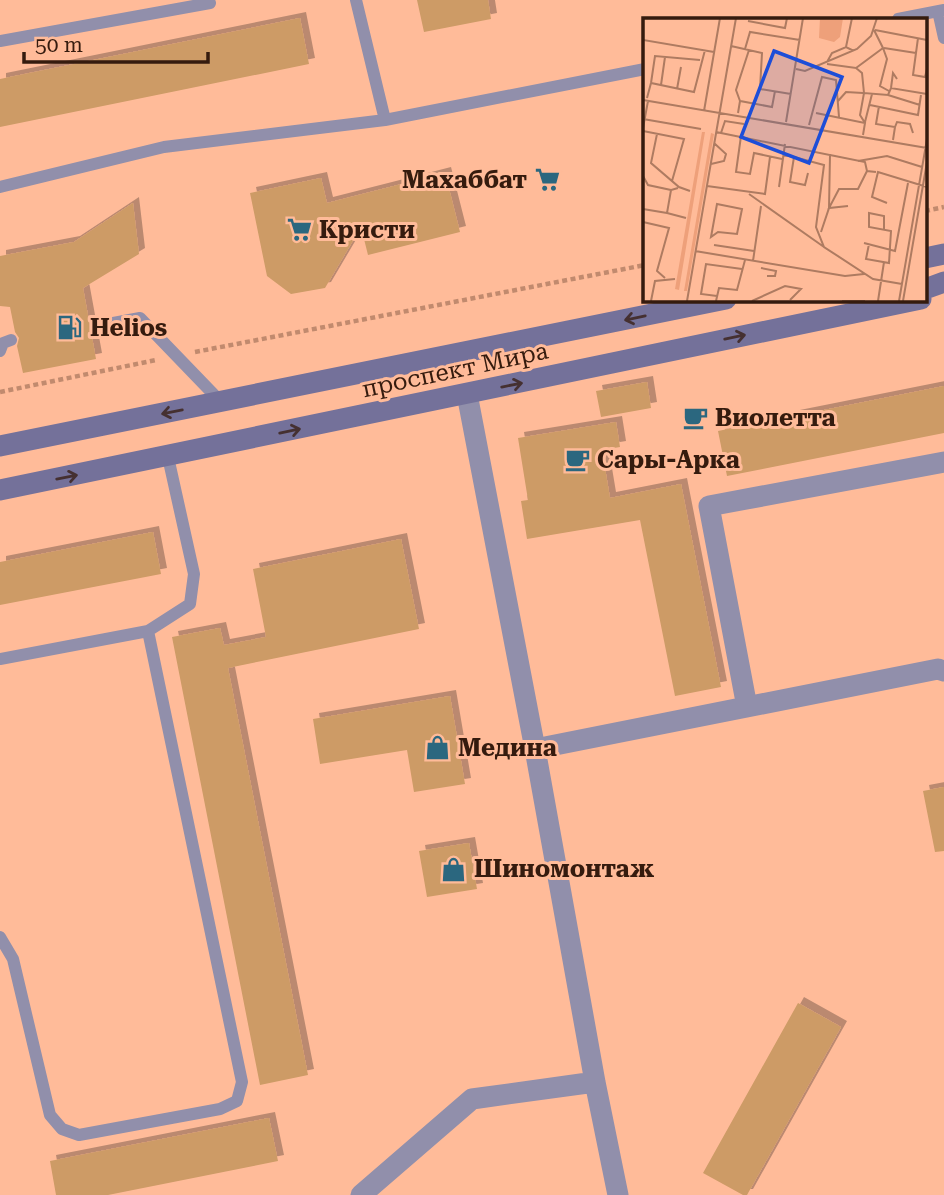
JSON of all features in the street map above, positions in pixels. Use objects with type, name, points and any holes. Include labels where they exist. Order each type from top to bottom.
[{"type":"main road","points":[[926,258],[944,254]]},
{"type":"main road","points":[[926,289],[944,282]]},
{"type":"main road","name":"проспект Мира","points":[[926,298],[944,295]]},
{"type":"main road","name":"проспект Мира","points":[[0,446],[716,301]]},
{"type":"main road","points":[[862,310],[888,301]]},
{"type":"main road","name":"проспект Мира","points":[[0,491],[912,301]]},
{"type":"street","points":[[467,394],[618,1195]]},
{"type":"street","points":[[747,707],[709,506],[944,462]]},
{"type":"street","points":[[535,749],[938,669],[944,671]]},
{"type":"street","points":[[361,1195],[472,1099],[595,1082]]},
{"type":"lane","points":[[0,41],[224,0]]},
{"type":"lane","points":[[356,0],[385,120]]},
{"type":"lane","points":[[903,18],[941,11],[944,38]]},
{"type":"lane","points":[[0,187],[164,147],[385,120],[643,69]]},
{"type":"lane","points":[[108,324],[140,318],[221,402]]},
{"type":"lane","points":[[0,351],[3,343],[11,341]]},
{"type":"lane","points":[[0,659],[148,631],[190,604],[194,574],[168,457]]},
{"type":"lane","points":[[0,937],[13,959],[50,1115],[62,1129],[79,1135],[220,1109],[237,1101],[242,1082],[148,631]]},
{"type":"path","points":[[926,211],[944,207]]},
{"type":"path","points":[[0,392],[177,355],[643,265]]},
{"type":"building","points":[[417,0],[488,0],[491,19],[424,32]]},
{"type":"building","points":[[300,18],[309,64],[0,127],[0,79]]},
{"type":"building","points":[[445,173],[460,232],[368,255],[361,227],[325,288],[291,294],[267,276],[250,193],[321,178],[327,203]]},
{"type":"building","points":[[133,203],[139,254],[83,288],[96,359],[23,373],[17,346],[19,338],[15,332],[10,307],[0,306],[0,256],[74,242]]},
{"type":"building","points":[[647,382],[651,408],[601,417],[596,391]]},
{"type":"building","points":[[944,386],[944,433],[727,476],[718,431]]},
{"type":"building","points":[[616,422],[620,447],[602,450],[610,498],[681,484],[721,687],[675,696],[640,520],[527,539],[521,501],[528,500],[518,438]]},
{"type":"building","points":[[153,532],[161,574],[0,605],[0,562]]},
{"type":"building","points":[[401,539],[419,629],[228,668],[308,1075],[260,1085],[172,637],[220,628],[224,645],[266,637],[253,569]]},
{"type":"building","points":[[450,696],[465,784],[414,792],[407,750],[320,764],[313,719]]},
{"type":"building","points":[[944,787],[944,851],[935,852],[923,791]]},
{"type":"building","points":[[469,843],[477,889],[427,897],[419,851]]},
{"type":"building","points":[[798,1003],[841,1027],[747,1195],[743,1195],[703,1173]]},
{"type":"building","points":[[269,1118],[278,1161],[108,1195],[56,1195],[50,1161]]},
{"type":"place","name":"Махаббат","points":[[547,180]]},
{"type":"place","name":"Кристи","points":[[299,230]]},
{"type":"place","name":"Helios","points":[[70,328]]},
{"type":"place","name":"Виолетта","points":[[695,418]]},
{"type":"place","name":"Сары-Арка","points":[[577,460]]},
{"type":"place","name":"Медина","points":[[438,748]]},
{"type":"place","name":"Шиномонтаж","points":[[454,869]]}]
